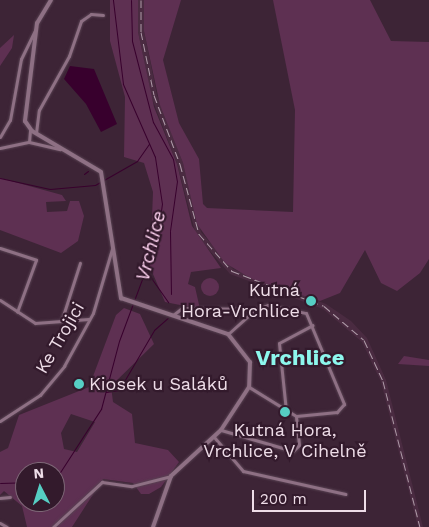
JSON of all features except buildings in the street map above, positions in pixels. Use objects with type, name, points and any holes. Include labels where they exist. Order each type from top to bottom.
[{"type":"street","points":[[0,137],[10,120],[18,68],[50,0]]},
{"type":"street","points":[[36,133],[39,110],[69,56],[81,22],[91,14],[104,14]]},
{"type":"street","points":[[29,142],[30,129],[24,111],[36,28]]},
{"type":"street","points":[[30,129],[97,166],[103,177],[114,246],[119,294],[129,304],[173,315],[228,334],[250,362],[249,387],[221,430],[171,476],[153,527]]},
{"type":"street","points":[[0,147],[29,142],[64,148]]},
{"type":"street","name":"Ke Trojici","points":[[0,421],[26,406],[54,380],[89,318],[114,246]]},
{"type":"street","points":[[0,248],[36,260],[17,312]]},
{"type":"street","points":[[62,319],[80,263]]},
{"type":"street","points":[[0,300],[35,323],[89,318]]},
{"type":"street","points":[[173,315],[178,309],[256,309],[280,304],[306,313],[313,325],[344,404],[337,412],[296,416],[249,387]]},
{"type":"street","points":[[228,334],[256,309]]},
{"type":"street","points":[[286,411],[280,343],[313,325]]},
{"type":"street","points":[[221,430],[294,450],[299,445],[296,416]]},
{"type":"street","points":[[214,437],[228,459],[247,473],[345,494]]},
{"type":"street","points":[[53,527],[102,482],[132,486],[171,476]]},
{"type":"street","points":[[0,498],[10,497]]},
{"type":"street","points":[[0,523],[6,527]]},
{"type":"shaded area","points":[[110,0],[138,0],[138,32],[154,107],[177,164],[192,226],[221,268],[191,272],[188,284],[195,287],[200,309],[165,302],[150,267],[153,192],[144,163],[124,157],[125,97],[110,41]]},
{"type":"shaded area","points":[[138,0],[144,0],[144,31],[157,95],[183,163],[201,232],[233,269],[326,304],[351,321],[367,338],[386,380],[423,527],[418,527],[381,382],[362,342],[323,309],[230,274],[196,235],[177,164],[151,96],[138,32]]},
{"type":"shaded area","points":[[144,0],[181,0],[163,60],[179,123],[199,159],[203,204],[207,208],[293,212],[295,110],[273,0],[370,0],[391,41],[429,42],[429,259],[420,273],[397,291],[381,283],[365,250],[340,293],[320,301],[252,279],[225,263],[197,224],[183,163],[160,105],[144,31]]},
{"type":"shaded area","points":[[14,35],[12,48],[0,66],[0,48]]},
{"type":"shaded area","points":[[70,66],[94,69],[117,124],[101,132],[86,104],[64,79]]},
{"type":"shaded area","points":[[0,178],[62,195],[66,201],[46,202],[47,212],[67,211],[70,201],[79,201],[84,216],[78,241],[61,253],[0,230]]},
{"type":"shaded area","points":[[210,278],[216,281],[219,287],[216,293],[210,296],[204,293],[201,287],[204,281]]},
{"type":"shaded area","points":[[124,308],[140,314],[154,344],[111,386],[113,402],[132,414],[135,443],[168,450],[179,462],[161,487],[149,494],[141,494],[133,483],[103,479],[72,527],[27,527],[23,512],[65,512],[65,462],[15,462],[15,500],[4,491],[0,495],[0,452],[8,448],[19,415],[89,387],[116,315]],"holes":[[[71,414],[95,422],[77,452],[64,449],[61,433]]]},
{"type":"shaded area","points":[[404,356],[429,360],[429,366],[398,364]]},
{"type":"waterway","name":"Vrchlice","points":[[65,465],[101,409],[119,341],[157,239],[162,204],[155,157],[123,84],[113,0]]},
{"type":"waterway","points":[[131,0],[132,41],[153,122],[173,159],[177,181],[170,231],[171,294]]},
{"type":"waterway","points":[[0,178],[50,189],[95,185],[137,161],[149,144]]},
{"type":"waterway","points":[[84,174],[88,171]]},
{"type":"waterway","points":[[147,272],[168,302]]},
{"type":"waterway","points":[[106,392],[119,390],[154,330],[168,318]]},
{"type":"waterway","name":"Vrchlice","points":[[0,483],[15,482]]},
{"type":"railway","points":[[141,0],[141,32],[154,95],[180,164],[199,234],[232,271],[324,306],[364,340],[383,381],[420,527]]},
{"type":"place","name":"Kutná Hora-Vrchlice","points":[[311,301]]},
{"type":"place","name":"Kiosek u Saláků","points":[[79,384]]},
{"type":"place","name":"Kutná Hora, Vrchlice, V Cihelně","points":[[285,412]]},
{"type":"district","name":"Vrchlice","points":[[300,358]]}]
